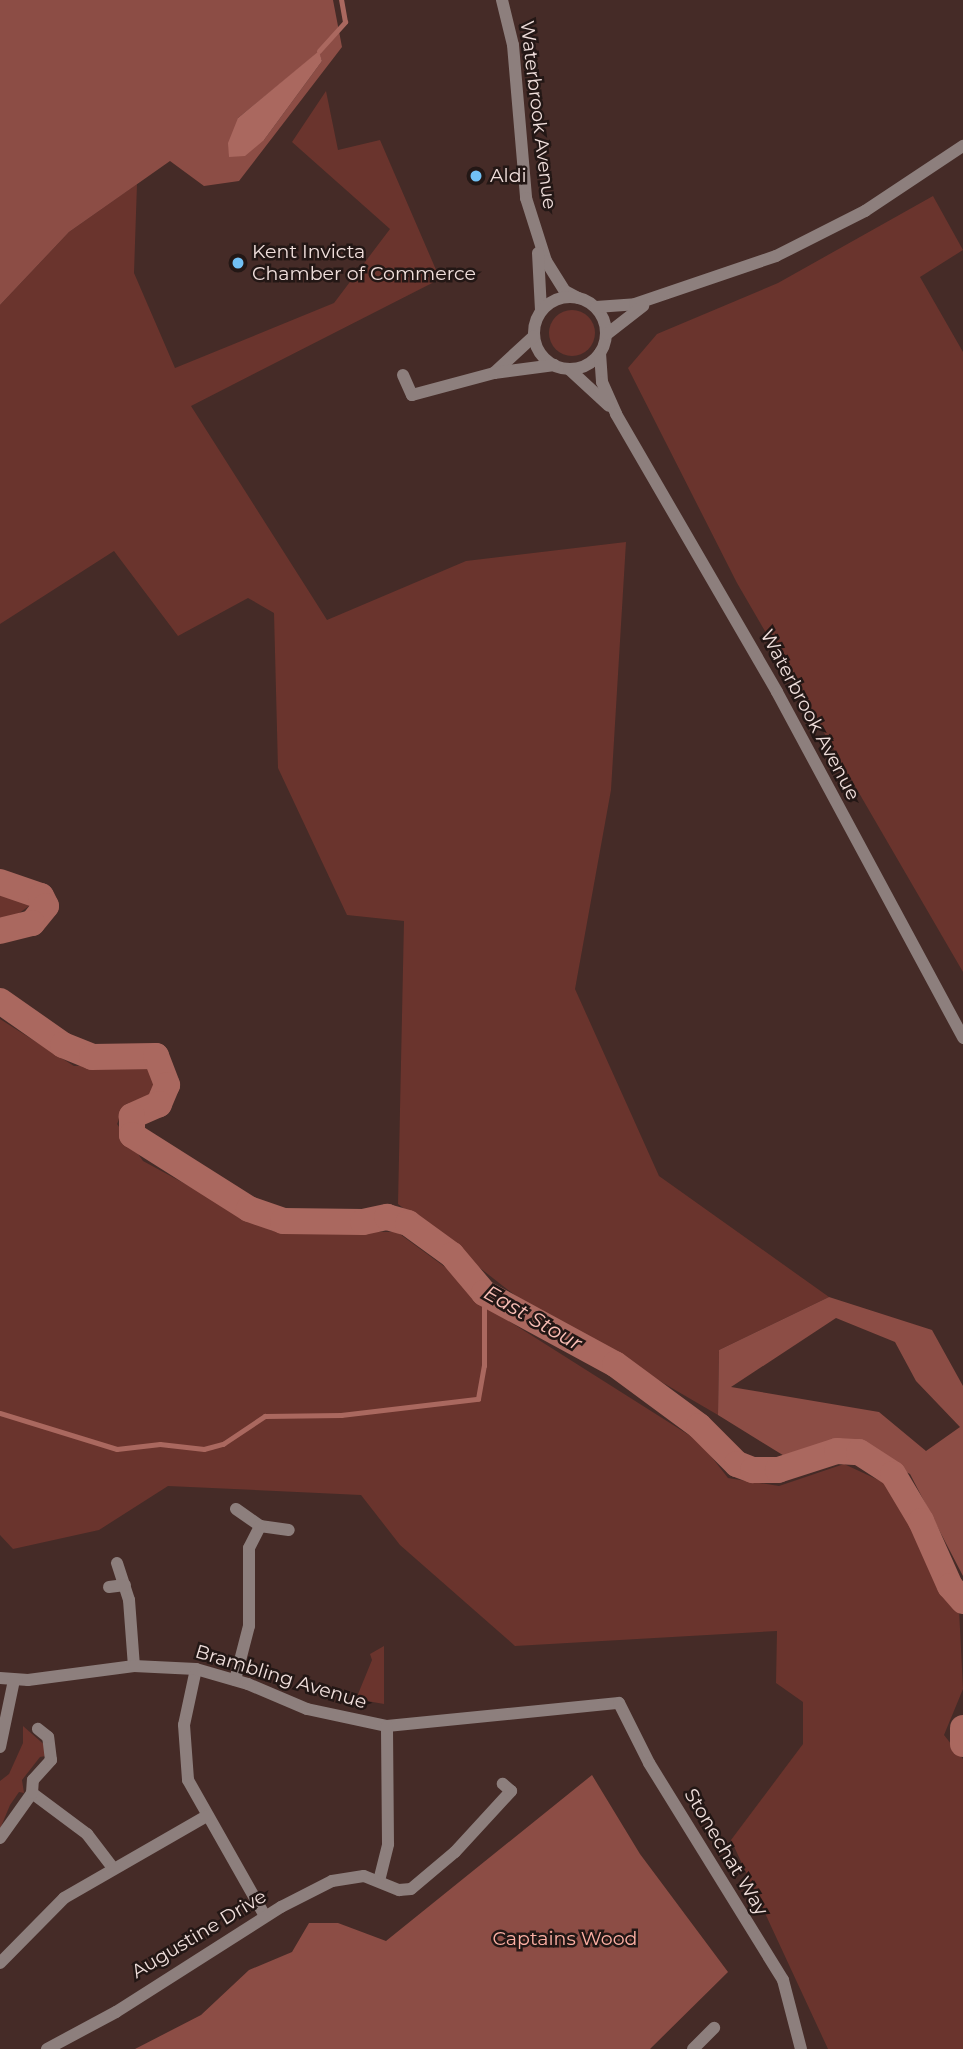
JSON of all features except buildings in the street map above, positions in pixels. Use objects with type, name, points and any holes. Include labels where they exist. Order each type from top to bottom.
[{"type":"street","name":"Waterbrook Avenue","points":[[502,0],[513,45],[520,163],[536,235],[541,311]]},
{"type":"street","points":[[403,375],[412,395],[494,373],[554,365],[569,369],[587,365],[600,353],[607,334],[624,317],[665,295],[776,256],[865,211],[963,146]]},
{"type":"street","name":"Waterbrook Avenue","points":[[536,235],[558,281],[578,298]]},
{"type":"street","points":[[494,373],[534,336],[541,311],[554,300],[578,298],[596,307],[665,295]]},
{"type":"street","points":[[596,307],[607,334]]},
{"type":"street","points":[[534,336],[540,353],[554,365]]},
{"type":"street","name":"Waterbrook Avenue","points":[[600,353],[602,382],[617,414],[777,692],[963,1038]]},
{"type":"street","name":"Waterbrook Avenue","points":[[569,369],[617,414]]},
{"type":"street","points":[[236,1509],[260,1526],[289,1530]]},
{"type":"street","points":[[235,1680],[249,1626],[249,1548],[260,1526]]},
{"type":"street","points":[[117,1563],[125,1585],[134,1667]]},
{"type":"street","points":[[109,1587],[125,1585]]},
{"type":"street","name":"Brambling Avenue","points":[[0,1678],[14,1680],[134,1667],[196,1669],[235,1680],[307,1709],[387,1726],[592,1703]]},
{"type":"street","points":[[196,1669],[184,1725],[184,1762],[205,1817],[265,1916]]},
{"type":"street","points":[[0,1747],[14,1680]]},
{"type":"street","name":"Stonechat Way","points":[[592,1703],[619,1703],[649,1763],[783,1980],[801,2049]]},
{"type":"street","points":[[379,1881],[388,1844],[387,1726]]},
{"type":"street","points":[[0,1838],[32,1793],[33,1780],[51,1760],[53,1750],[48,1737],[38,1729]]},
{"type":"street","name":"Augustine Drive","points":[[47,2049],[116,2012],[265,1916],[344,1877],[379,1881],[404,1891],[422,1882],[511,1791],[503,1784]]},
{"type":"street","points":[[32,1793],[87,1834],[113,1868]]},
{"type":"street","points":[[0,1962],[64,1898],[205,1817]]},
{"type":"street","points":[[693,2049],[714,2028]]},
{"type":"shaded area","points":[[319,51],[322,61],[264,140],[245,156],[229,157],[228,143],[238,118]]},
{"type":"shaded area","points":[[326,91],[338,150],[380,140],[440,279],[191,406],[327,620],[466,561],[626,542],[611,790],[575,989],[659,1176],[829,1297],[719,1350],[718,1415],[521,1300],[398,1204],[404,921],[347,915],[278,768],[274,613],[248,598],[178,636],[114,551],[0,624],[0,305],[69,232],[137,184],[134,273],[175,368],[334,303],[390,229],[292,142]]},
{"type":"shaded area","points":[[933,196],[963,250],[920,277],[963,352],[963,972],[737,583],[628,368],[657,334],[778,283]]},
{"type":"shaded area","points":[[572,310],[581,311],[588,317],[594,324],[594,342],[588,349],[581,355],[572,356],[563,355],[556,349],[550,342],[549,333],[550,324],[556,317],[563,311]]},
{"type":"shaded area","points":[[0,891],[32,904],[15,916],[0,918]]},
{"type":"shaded area","points":[[0,1019],[74,1066],[149,1063],[156,1085],[151,1099],[126,1104],[117,1124],[143,1161],[272,1231],[397,1232],[456,1275],[490,1309],[700,1442],[728,1478],[779,1486],[844,1464],[885,1483],[959,1609],[963,1689],[944,1735],[963,1759],[963,2049],[828,2049],[731,1840],[803,1744],[803,1702],[776,1683],[777,1631],[515,1646],[400,1545],[361,1495],[168,1486],[99,1530],[13,1549],[0,1535]]},
{"type":"shaded area","points":[[384,1646],[384,1704],[356,1699],[372,1660],[370,1654]]},
{"type":"shaded area","points":[[23,1726],[48,1748],[46,1756],[40,1757],[22,1780],[24,1793],[19,1792],[10,1805],[0,1829],[0,1781],[9,1774],[23,1743]]},
{"type":"green space","points":[[0,0],[333,0],[342,47],[239,181],[204,186],[170,161],[69,232],[0,305]],"holes":[[[319,52],[322,61],[264,140],[238,118]]]},
{"type":"green space","points":[[829,1297],[932,1330],[963,1386],[963,1576],[910,1474],[841,1440],[786,1457],[718,1415],[719,1350]],"holes":[[[836,1318],[895,1342],[916,1381],[960,1427],[926,1451],[879,1412],[731,1387]]]},
{"type":"green space","name":"Captains Wood","points":[[592,1775],[640,1854],[728,1972],[650,2049],[135,2049],[201,2015],[249,1970],[292,1952],[309,1923],[338,1923],[386,1941]]},
{"type":"waterway","points":[[319,51],[345,22],[341,0]]},
{"type":"waterway","name":"East Stour","points":[[0,882],[41,896],[46,906],[32,923],[0,931]]},
{"type":"waterway","name":"East Stour","points":[[0,1001],[63,1045],[92,1057],[156,1056],[167,1085],[159,1104],[132,1116],[132,1135],[249,1209],[283,1221],[363,1222],[387,1217],[408,1223],[452,1255],[484,1293],[615,1364],[699,1426],[737,1464],[753,1470],[778,1470],[837,1451],[859,1452],[893,1474],[921,1521],[950,1586],[963,1601]]},
{"type":"waterway","points":[[0,1413],[117,1449],[160,1444],[204,1449],[223,1444],[265,1416],[341,1415],[478,1399],[484,1366],[484,1293]]},
{"type":"waterway","name":"East Stour","points":[[963,1728],[963,1744]]},
{"type":"place","name":"Aldi","points":[[476,176]]},
{"type":"place","name":"Kent Invicta Chamber of Commerce","points":[[238,263]]}]
